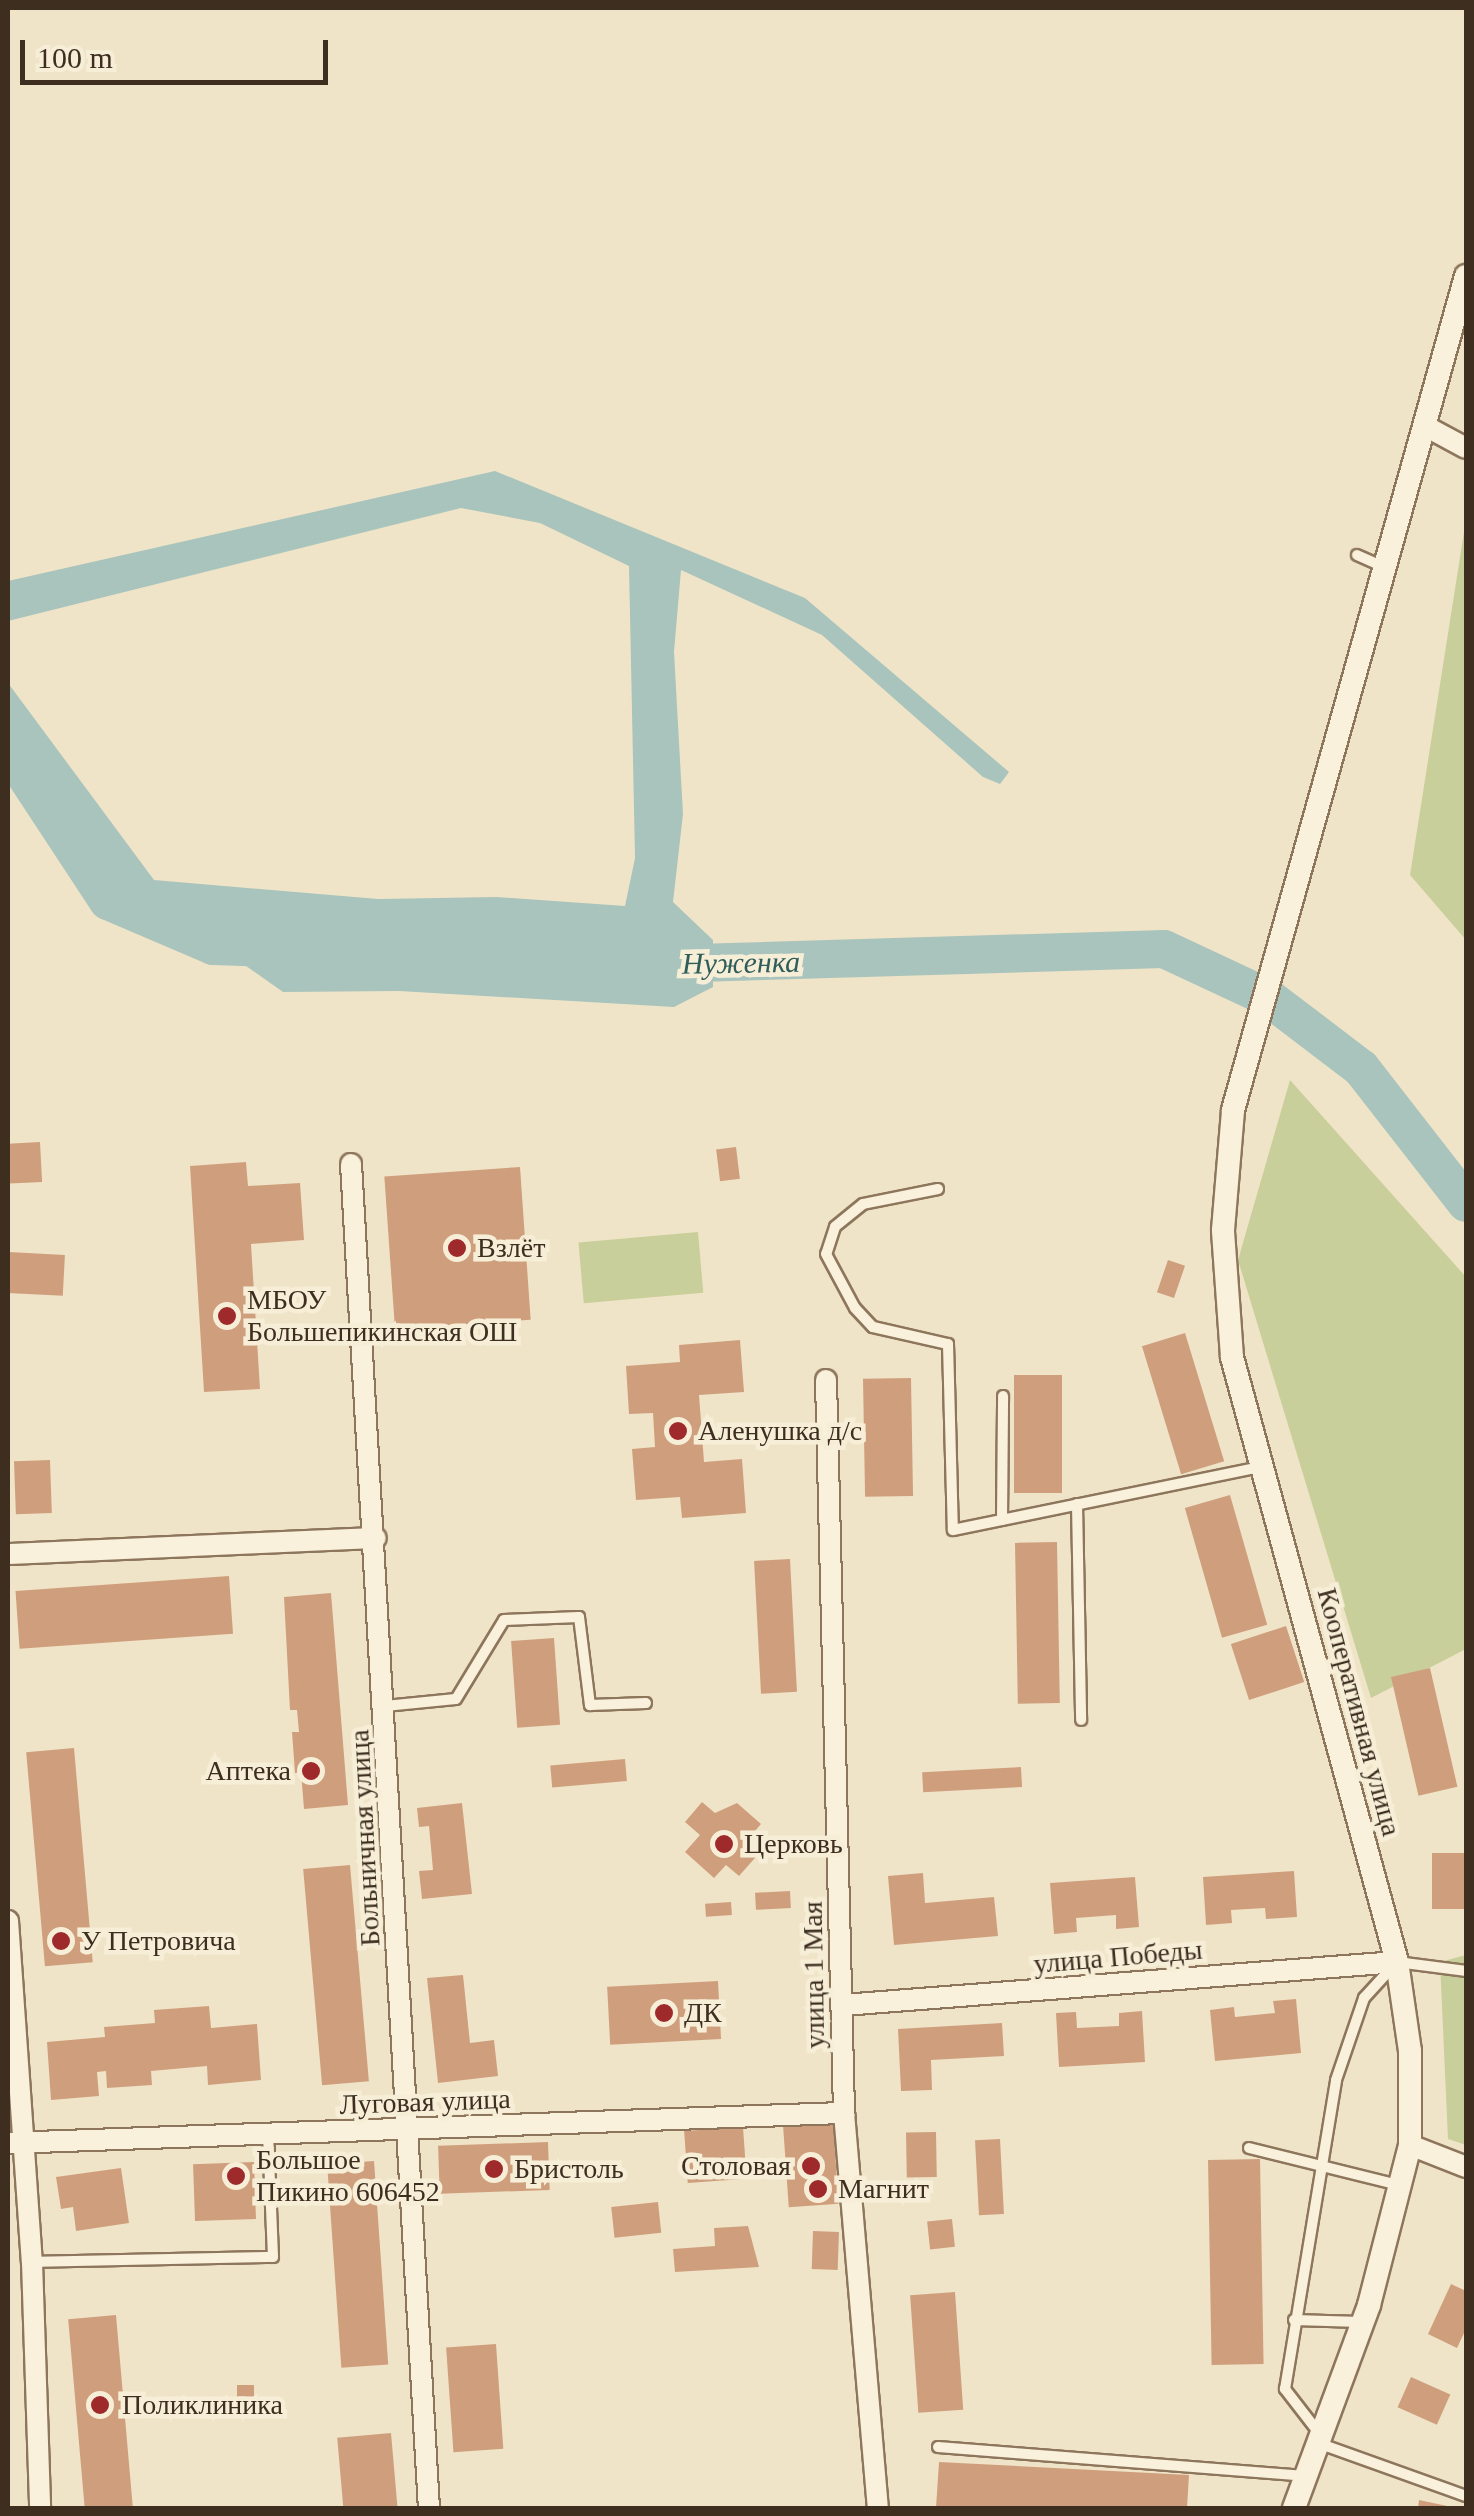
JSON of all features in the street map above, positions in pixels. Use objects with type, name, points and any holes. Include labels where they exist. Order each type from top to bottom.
[{"type":"street","name":"Кооперативная улица","points":[[1294,2508],[1362,2322],[1400,2186],[1410,2145],[1410,2050],[1397,1962],[1232,1358],[1223,1230],[1233,1110],[1283,924],[1390,569],[1466,276]]},
{"type":"street","points":[[1427,426],[1466,448]]},
{"type":"street","name":"Больничная улица","points":[[351,1164],[376,1538],[429,2508]]},
{"type":"street","name":"улица 1 Мая","points":[[826,1380],[844,2114],[878,2508]]},
{"type":"street","points":[[8,1554],[376,1538]]},
{"type":"street","points":[[8,1921],[16,2143],[32,2262],[40,2508]]},
{"type":"street","name":"улица Победы","points":[[843,2005],[1397,1962]]},
{"type":"street","name":"Луговая улица","points":[[16,2143],[844,2114]]},
{"type":"street","points":[[1410,2145],[1466,2167]]},
{"type":"lane","points":[[1357,555],[1390,569]]},
{"type":"lane","points":[[938,1189],[863,1204],[835,1227],[826,1254],[854,1308],[873,1327],[948,1344],[954,1530],[1261,1466]]},
{"type":"lane","points":[[1002,1520],[1003,1396]]},
{"type":"lane","points":[[1077,1504],[1082,1720]]},
{"type":"lane","points":[[385,1706],[456,1699],[504,1620],[579,1617],[590,1705],[646,1703]]},
{"type":"lane","points":[[1466,1971],[1397,1962],[1364,1998],[1336,2080],[1285,2389],[1319,2439],[1466,2496]]},
{"type":"lane","points":[[32,2262],[274,2257],[268,2135]]},
{"type":"lane","points":[[1249,2148],[1400,2186]]},
{"type":"lane","points":[[1294,2320],[1362,2322]]},
{"type":"lane","points":[[938,2447],[1306,2476]]},
{"type":"green space","points":[[1466,519],[1466,940],[1410,875]]},
{"type":"green space","points":[[1290,1080],[1466,1277],[1466,1649],[1371,1698],[1238,1260]]},
{"type":"green space","points":[[698,1232],[703,1293],[584,1303],[578,1242]]},
{"type":"green space","points":[[1466,1955],[1466,2145],[1448,2139],[1440,1962]]},
{"type":"water","points":[[495,471],[805,598],[1009,772],[1000,784],[983,777],[822,635],[681,570],[674,652],[683,814],[673,902],[713,940],[713,987],[674,1007],[399,991],[283,992],[195,930],[116,895],[8,752],[8,683],[154,880],[378,899],[497,897],[625,906],[635,858],[629,566],[540,523],[461,508],[8,621],[8,581]]},
{"type":"building","points":[[40,1142],[42,1182],[10,1184],[8,1144]]},
{"type":"building","points":[[736,1147],[740,1179],[720,1181],[716,1149]]},
{"type":"building","name":"МБОУ Большепикинская ОШ","points":[[246,1162],[248,1186],[300,1183],[304,1240],[251,1244],[260,1389],[204,1392],[190,1166]]},
{"type":"building","name":"Взлёт","points":[[520,1167],[531,1320],[395,1329],[384,1176]]},
{"type":"building","points":[[9,1252],[65,1255],[63,1296],[8,1293]]},
{"type":"building","points":[[1168,1260],[1185,1266],[1174,1298],[1157,1292]]},
{"type":"building","points":[[1185,1333],[1224,1461],[1181,1474],[1142,1346]]},
{"type":"building","name":"Аленушка д/с","points":[[740,1340],[744,1392],[699,1395],[704,1462],[742,1459],[746,1513],[682,1518],[680,1497],[636,1500],[632,1449],[655,1447],[653,1413],[629,1414],[626,1366],[680,1362],[679,1345]]},
{"type":"building","points":[[1014,1375],[1062,1375],[1062,1493],[1014,1493]]},
{"type":"building","points":[[911,1378],[913,1496],[865,1497],[863,1379]]},
{"type":"building","points":[[50,1460],[52,1513],[16,1514],[14,1461]]},
{"type":"building","points":[[1230,1495],[1267,1625],[1222,1638],[1185,1508]]},
{"type":"building","points":[[1057,1542],[1060,1703],[1018,1704],[1015,1543]]},
{"type":"building","points":[[790,1559],[797,1692],[761,1694],[754,1561]]},
{"type":"building","points":[[229,1576],[233,1634],[20,1649],[16,1591]]},
{"type":"building","points":[[331,1593],[348,1805],[304,1809],[301,1772],[295,1773],[292,1732],[299,1732],[297,1710],[290,1710],[284,1597]]},
{"type":"building","points":[[1286,1626],[1304,1682],[1249,1700],[1231,1644]]},
{"type":"building","points":[[554,1638],[560,1725],[517,1728],[511,1641]]},
{"type":"building","points":[[1430,1668],[1457,1787],[1418,1796],[1391,1677]]},
{"type":"building","points":[[74,1748],[93,1962],[45,1966],[26,1752]]},
{"type":"building","points":[[625,1759],[627,1781],[552,1787],[550,1766]]},
{"type":"building","points":[[1021,1767],[1022,1787],[923,1792],[922,1772]]},
{"type":"building","name":"Церковь","points":[[702,1802],[715,1813],[737,1803],[761,1824],[749,1838],[762,1850],[739,1876],[726,1865],[714,1878],[685,1852],[700,1835],[685,1822]]},
{"type":"building","points":[[462,1803],[472,1894],[422,1899],[419,1871],[433,1870],[429,1826],[419,1827],[417,1808]]},
{"type":"building","points":[[1432,1853],[1466,1853],[1466,1909],[1432,1909]]},
{"type":"building","points":[[350,1865],[369,2081],[322,2085],[303,1869]]},
{"type":"building","points":[[1294,1871],[1297,1917],[1266,1919],[1265,1908],[1231,1910],[1232,1923],[1206,1925],[1203,1877]]},
{"type":"building","points":[[923,1873],[925,1903],[994,1897],[998,1936],[894,1945],[888,1876]]},
{"type":"building","points":[[1135,1877],[1139,1927],[1116,1929],[1116,1915],[1076,1918],[1077,1932],[1054,1934],[1050,1883]]},
{"type":"building","points":[[790,1891],[791,1908],[756,1910],[755,1893]]},
{"type":"building","points":[[731,1902],[732,1915],[706,1917],[705,1904]]},
{"type":"building","points":[[463,1975],[470,2043],[494,2040],[498,2076],[438,2083],[427,1978]]},
{"type":"building","name":"ДК","points":[[718,1981],[721,2039],[610,2045],[607,1987]]},
{"type":"building","points":[[1296,1999],[1301,2053],[1215,2061],[1210,2010],[1234,2007],[1235,2017],[1275,2013],[1273,2001]]},
{"type":"building","points":[[209,2006],[211,2028],[257,2024],[261,2080],[208,2085],[207,2066],[151,2071],[152,2085],[107,2088],[106,2071],[97,2072],[99,2096],[51,2100],[47,2042],[105,2037],[104,2027],[155,2023],[154,2010]]},
{"type":"building","points":[[1142,2011],[1145,2062],[1059,2067],[1056,2013],[1076,2012],[1077,2028],[1119,2026],[1119,2013]]},
{"type":"building","points":[[1002,2023],[1004,2056],[931,2060],[932,2090],[901,2091],[898,2029]]},
{"type":"building","name":"Столовая","points":[[833,2123],[839,2204],[789,2207],[783,2126]]},
{"type":"building","points":[[743,2127],[747,2179],[688,2183],[684,2131]]},
{"type":"building","points":[[936,2132],[937,2177],[907,2178],[906,2133]]},
{"type":"building","points":[[1000,2139],[1004,2214],[979,2215],[975,2140]]},
{"type":"building","name":"Бристоль","points":[[548,2142],[550,2190],[440,2194],[438,2146]]},
{"type":"building","points":[[1260,2159],[1264,2364],[1212,2365],[1208,2160]]},
{"type":"building","points":[[374,2161],[388,2365],[341,2368],[327,2164]]},
{"type":"building","points":[[254,2162],[256,2219],[195,2221],[193,2164]]},
{"type":"building","points":[[121,2168],[129,2223],[76,2231],[73,2207],[61,2209],[56,2177]]},
{"type":"building","points":[[658,2202],[661,2233],[614,2238],[611,2207]]},
{"type":"building","points":[[952,2219],[955,2247],[930,2249],[927,2222]]},
{"type":"building","points":[[748,2226],[759,2267],[675,2272],[673,2249],[715,2246],[714,2228]]},
{"type":"building","points":[[813,2231],[839,2232],[838,2270],[812,2269]]},
{"type":"building","points":[[1451,2284],[1466,2291],[1466,2329],[1457,2348],[1428,2334]]},
{"type":"building","points":[[955,2292],[963,2410],[918,2413],[910,2295]]},
{"type":"building","name":"Поликлиника","points":[[116,2315],[133,2508],[85,2508],[68,2319]]},
{"type":"building","points":[[496,2344],[503,2449],[453,2452],[446,2347]]},
{"type":"building","points":[[1411,2377],[1450,2394],[1437,2425],[1398,2407]]},
{"type":"building","points":[[237,2385],[254,2385],[254,2417],[237,2417]]},
{"type":"building","points":[[391,2433],[398,2508],[343,2508],[337,2438]]},
{"type":"building","points":[[939,2462],[1189,2475],[1187,2508],[936,2508]]},
{"type":"building","points":[[1419,2500],[1452,2507],[1452,2508],[1418,2508]]},
{"type":"waterway","name":"Нуженка","points":[[8,749],[108,901],[213,946],[270,948]]},
{"type":"waterway","name":"Нуженка","points":[[664,964],[1164,949],[1269,998],[1361,1068],[1466,1203]]},
{"type":"place","name":"Взлёт","points":[[457,1248]]},
{"type":"place","name":"МБОУ Большепикинская ОШ","points":[[227,1316]]},
{"type":"place","name":"Аленушка д/с","points":[[678,1431]]},
{"type":"place","name":"Аптека","points":[[311,1771]]},
{"type":"place","name":"Церковь","points":[[724,1844]]},
{"type":"place","name":"У Петровича","points":[[61,1941]]},
{"type":"place","name":"ДК","points":[[664,2013]]},
{"type":"place","name":"Столовая","points":[[811,2166]]},
{"type":"place","name":"Бристоль","points":[[494,2169]]},
{"type":"place","name":"Большое Пикино 606452","points":[[236,2176]]},
{"type":"place","name":"Магнит","points":[[818,2189]]},
{"type":"place","name":"Поликлиника","points":[[100,2405]]}]
